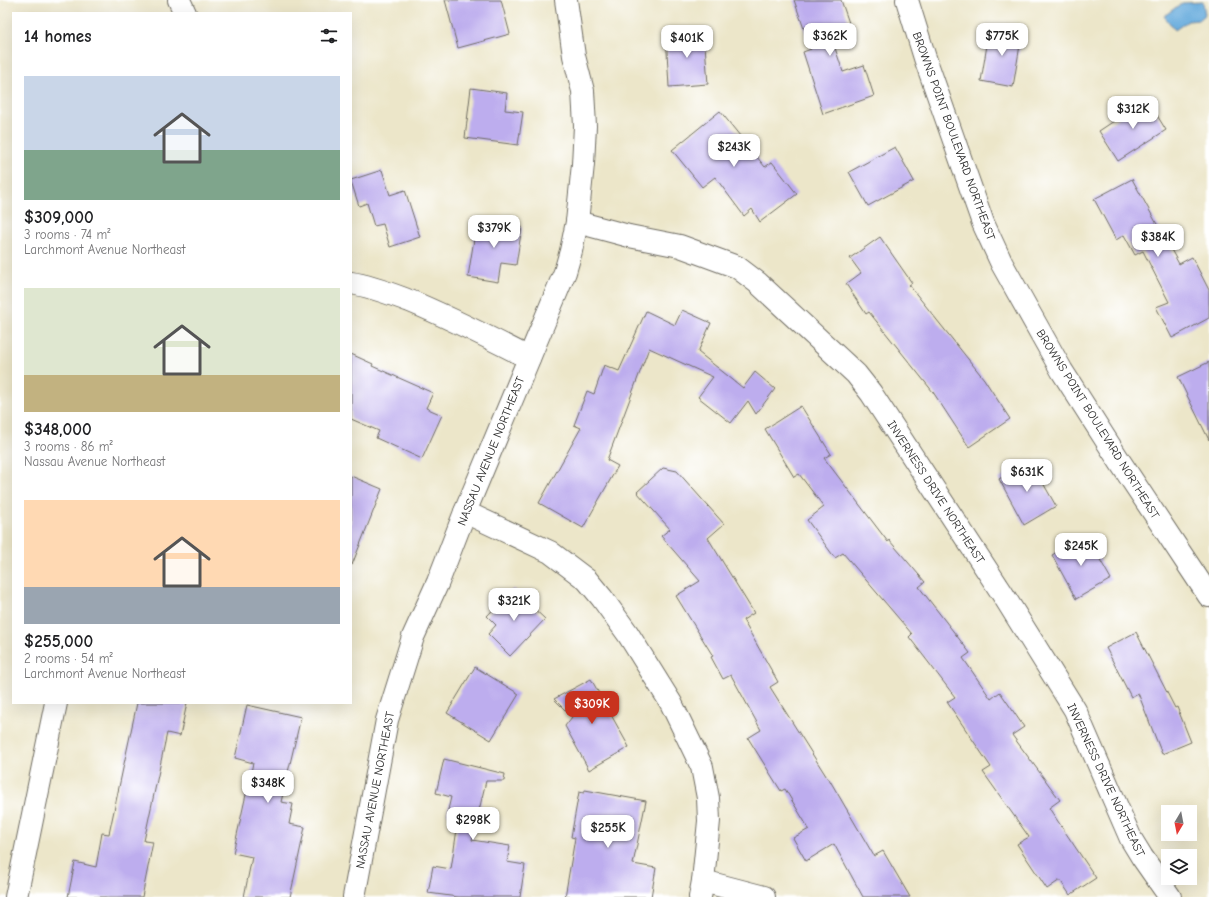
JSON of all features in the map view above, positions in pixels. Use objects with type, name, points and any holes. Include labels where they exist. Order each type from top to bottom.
[{"type":"street","points":[[179,0],[185,12]]},
{"type":"street","name":"NASSAU AVENUE NORTHEAST","points":[[354,897],[387,720],[413,637],[438,582],[465,512],[565,272],[571,251],[583,164],[585,119],[583,91],[574,56],[566,0]]},
{"type":"street","name":"BROWNS POINT BOULEVARD NORTHEAST","points":[[907,0],[983,223],[1002,264],[1062,371],[1120,462],[1209,596]]},
{"type":"street","name":"INVERNESS DRIVE NORTHEAST","points":[[576,222],[629,236],[680,246],[737,267],[758,283],[856,374],[871,393],[1002,593],[1075,710],[1131,839],[1170,897]]},
{"type":"street","points":[[352,283],[362,284],[440,314],[529,358]]},
{"type":"street","points":[[465,512],[550,552],[564,561],[587,580],[602,598],[628,634],[671,703],[702,767],[708,798],[709,821],[702,889],[764,897]]},
{"type":"street","points":[[16,897],[56,704]]},
{"type":"water","points":[[1203,2],[1205,15],[1199,20],[1188,21],[1175,30],[1164,16],[1182,3]]},
{"type":"building","points":[[445,0],[501,0],[510,34],[458,48]]},
{"type":"building","points":[[794,0],[841,0],[849,23],[829,30],[843,72],[864,65],[874,96],[823,114],[803,52],[811,49]]},
{"type":"building","points":[[990,27],[1022,33],[1013,87],[981,81]]},
{"type":"building","points":[[704,32],[708,84],[669,87],[666,34]]},
{"type":"building","points":[[471,88],[507,93],[505,110],[523,112],[518,145],[465,138]]},
{"type":"building","points":[[1147,99],[1166,130],[1118,161],[1099,131]]},
{"type":"building","points":[[720,111],[765,167],[772,162],[797,194],[760,222],[752,209],[744,216],[715,177],[702,187],[672,150]]},
{"type":"building","points":[[895,147],[914,181],[868,206],[849,172]]},
{"type":"building","points":[[382,170],[390,195],[405,190],[420,237],[390,247],[383,224],[374,226],[367,203],[359,206],[352,180]]},
{"type":"building","points":[[1132,179],[1179,264],[1192,257],[1209,290],[1209,318],[1172,338],[1156,307],[1169,302],[1143,251],[1135,255],[1124,235],[1116,240],[1094,199]]},
{"type":"building","points":[[477,220],[522,227],[516,265],[501,263],[498,282],[468,277]]},
{"type":"building","points":[[880,237],[912,283],[909,285],[984,379],[1010,419],[969,447],[933,392],[869,312],[866,314],[846,284],[861,273],[850,258]]},
{"type":"building","points":[[682,310],[711,323],[698,352],[743,388],[755,372],[775,389],[756,414],[748,401],[731,423],[698,397],[713,377],[649,348],[607,460],[618,466],[583,528],[539,503],[581,428],[574,425],[587,391],[594,394],[604,365],[619,371],[646,311],[675,325]]},
{"type":"building","points":[[352,354],[373,364],[372,366],[433,393],[426,408],[442,415],[422,459],[376,438],[379,431],[352,419]]},
{"type":"building","points":[[1209,362],[1209,440],[1178,377]]},
{"type":"building","points":[[801,406],[831,454],[824,458],[888,542],[889,540],[925,582],[919,587],[970,653],[963,658],[991,699],[1000,692],[1024,727],[1012,735],[1060,800],[1049,808],[1096,878],[1070,895],[1060,880],[1047,889],[1017,844],[1029,837],[983,772],[991,767],[947,702],[955,697],[909,637],[912,634],[843,553],[835,558],[807,520],[824,507],[799,474],[794,477],[765,429]]},
{"type":"building","points":[[1030,460],[1056,506],[1024,525],[999,479]]},
{"type":"building","points":[[663,468],[677,471],[724,524],[708,538],[754,613],[743,620],[778,682],[770,687],[829,779],[874,856],[883,851],[910,897],[863,897],[834,844],[806,861],[793,838],[809,829],[785,789],[781,791],[748,738],[761,730],[731,675],[723,679],[711,657],[713,656],[676,596],[700,581],[661,536],[670,529],[637,492]]},
{"type":"building","points":[[352,476],[382,489],[352,565]]},
{"type":"building","points":[[1086,535],[1111,579],[1076,599],[1052,555]]},
{"type":"building","points":[[513,589],[545,619],[510,656],[488,634],[496,625],[487,616]]},
{"type":"building","points":[[1136,632],[1175,708],[1177,707],[1191,742],[1162,754],[1138,693],[1131,697],[1106,648]]},
{"type":"building","points":[[475,667],[519,694],[491,740],[447,713]]},
{"type":"building","points":[[591,679],[629,747],[589,770],[565,726],[572,717],[554,699]]},
{"type":"building","points":[[137,704],[187,704],[180,736],[167,733],[144,841],[153,842],[142,897],[68,897],[75,862],[96,867],[102,833],[109,834]]},
{"type":"building","points":[[247,705],[301,717],[281,802],[293,804],[289,824],[305,827],[290,897],[244,897],[252,857],[233,853],[253,763],[235,758]]},
{"type":"building","points":[[444,759],[505,774],[504,781],[486,781],[472,840],[510,846],[507,862],[525,865],[520,897],[458,897],[428,893],[433,866],[451,869],[459,816],[447,814],[451,797],[436,793]]},
{"type":"building","points":[[585,790],[646,801],[633,864],[656,868],[651,897],[565,897],[575,838],[571,837],[579,792],[584,793]]}]
